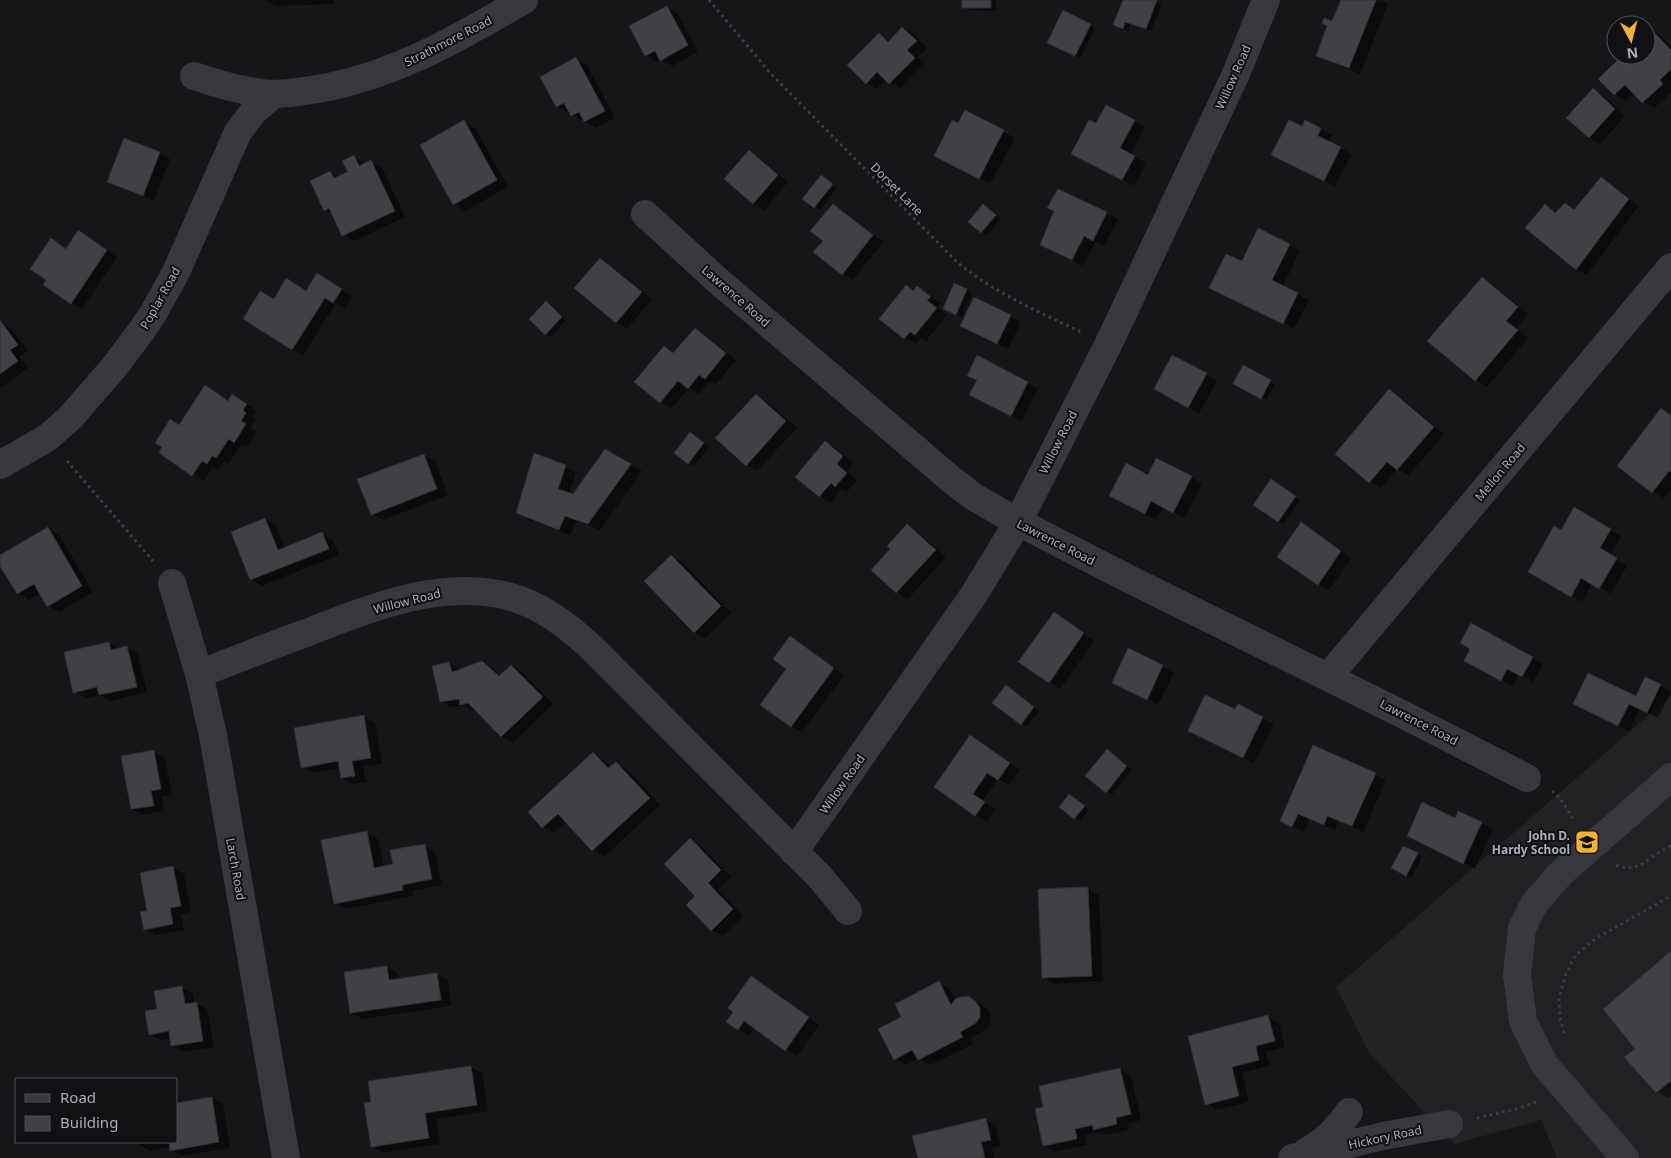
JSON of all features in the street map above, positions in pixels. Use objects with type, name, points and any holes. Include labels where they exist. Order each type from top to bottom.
[{"type":"street","name":"Strathmore Road","points":[[194,76],[237,90],[274,94],[337,85],[401,65],[440,48],[524,0]]},
{"type":"street","name":"Willow Road","points":[[794,852],[973,596],[1018,522],[1108,345],[1235,76],[1266,0]]},
{"type":"street","name":"Poplar Road","points":[[0,466],[47,438],[70,418],[129,348],[154,312],[186,250],[238,132],[254,111],[274,94]]},
{"type":"street","name":"Lawrence Road","points":[[645,214],[716,278],[974,497],[1130,580],[1328,677],[1527,778]]},
{"type":"street","name":"Mellon Road","points":[[1328,677],[1671,267]]},
{"type":"street","name":"Larch Road","points":[[172,583],[199,674],[220,773],[286,1158]]},
{"type":"street","name":"Willow Road","points":[[199,674],[334,622],[391,603],[427,594],[450,591],[485,592],[512,597],[542,610],[559,620],[582,638],[830,888],[848,911]]},
{"type":"street","points":[[1625,1158],[1544,1064],[1523,1021],[1517,975],[1522,928],[1534,904],[1560,874],[1671,777]]},
{"type":"street","name":"Hickory Road","points":[[1291,1158],[1324,1140],[1349,1112]]},
{"type":"street","name":"Hickory Road","points":[[1291,1158],[1383,1136],[1449,1124]]},
{"type":"path","name":"Dorset Lane","points":[[709,0],[771,74],[958,263],[976,277],[1016,301],[1108,345]]},
{"type":"path","points":[[47,438],[172,583]]},
{"type":"path","points":[[1565,1036],[1560,1018],[1559,999],[1565,976],[1575,956],[1595,939],[1671,896]]},
{"type":"path","points":[[1449,1124],[1516,1109],[1567,1090]]},
{"type":"shaded area","name":"John D. Hardy School","points":[[1671,696],[1671,1158],[1557,1158],[1541,1120],[1454,1144],[1369,1053],[1336,987]]},
{"type":"building","points":[[962,0],[991,0],[991,8],[962,8]]},
{"type":"building","points":[[1123,0],[1157,0],[1146,29],[1125,22],[1123,29],[1113,25]]},
{"type":"building","points":[[1341,0],[1376,0],[1349,68],[1316,56],[1327,26],[1322,23],[1324,18],[1332,21]]},
{"type":"building","points":[[667,6],[688,45],[660,61],[655,51],[645,56],[629,26]]},
{"type":"building","points":[[1063,10],[1091,24],[1075,56],[1047,43]]},
{"type":"building","points":[[902,27],[917,41],[907,50],[915,58],[889,84],[877,72],[866,84],[847,65],[879,33],[888,42]]},
{"type":"building","points":[[1656,34],[1671,50],[1671,69],[1660,80],[1663,84],[1642,103],[1625,85],[1614,95],[1598,79],[1613,65],[1656,65]]},
{"type":"building","points":[[576,57],[605,111],[584,122],[579,112],[571,116],[564,103],[556,107],[540,77]]},
{"type":"building","points":[[1593,88],[1615,109],[1589,138],[1566,118]]},
{"type":"building","points":[[1106,105],[1135,120],[1120,148],[1135,156],[1122,180],[1071,154],[1089,120],[1096,123]]},
{"type":"building","points":[[965,110],[1004,130],[979,179],[934,156],[952,120],[958,123]]},
{"type":"building","points":[[464,120],[497,180],[453,205],[420,145]]},
{"type":"building","points":[[1289,120],[1302,126],[1305,120],[1321,128],[1318,136],[1341,147],[1324,181],[1271,155]]},
{"type":"building","points":[[124,138],[160,152],[143,196],[107,182]]},
{"type":"building","points":[[749,150],[778,175],[753,204],[724,179]]},
{"type":"building","points":[[354,155],[359,166],[371,160],[395,211],[342,236],[329,208],[324,211],[310,181],[330,171],[334,178],[348,172],[342,161]]},
{"type":"building","points":[[821,175],[833,184],[814,208],[802,199]]},
{"type":"building","points":[[1601,177],[1629,199],[1576,270],[1525,228],[1545,204],[1555,213],[1565,203],[1574,210]]},
{"type":"building","points":[[1058,189],[1107,212],[1093,241],[1084,236],[1072,260],[1040,245],[1054,211],[1047,208]]},
{"type":"building","points":[[833,204],[873,235],[842,275],[813,252],[823,241],[810,231]]},
{"type":"building","points":[[983,204],[996,215],[981,233],[968,222]]},
{"type":"building","points":[[1258,228],[1290,244],[1272,280],[1298,293],[1283,324],[1209,288],[1226,254],[1242,261]]},
{"type":"building","points":[[78,230],[107,250],[71,304],[43,285],[46,280],[30,269],[51,238],[66,249]]},
{"type":"building","points":[[600,258],[642,292],[616,323],[574,288]]},
{"type":"building","points":[[317,273],[342,289],[333,303],[325,298],[292,350],[243,319],[260,291],[274,299],[286,278],[306,291]]},
{"type":"building","points":[[1482,277],[1518,307],[1506,321],[1518,330],[1475,381],[1427,341]]},
{"type":"building","points":[[954,283],[967,289],[956,315],[943,309]]},
{"type":"building","points":[[906,285],[913,291],[917,286],[931,297],[927,300],[937,308],[915,335],[910,332],[904,339],[879,319]]},
{"type":"building","points":[[974,297],[1011,315],[997,344],[960,326]]},
{"type":"building","points":[[546,301],[562,317],[545,335],[529,319]]},
{"type":"building","points":[[0,320],[18,345],[10,350],[18,361],[0,374]]},
{"type":"building","points":[[695,328],[726,353],[705,379],[699,375],[688,389],[678,381],[660,403],[634,382],[664,346],[673,353]]},
{"type":"building","points":[[977,355],[1028,382],[1011,416],[969,395],[977,380],[967,376]]},
{"type":"building","points":[[1172,355],[1207,373],[1188,408],[1154,389]]},
{"type":"building","points":[[1243,365],[1271,380],[1261,399],[1233,384]]},
{"type":"building","points":[[205,385],[228,401],[232,394],[247,404],[243,410],[246,413],[241,421],[246,424],[234,443],[229,439],[216,458],[212,456],[207,464],[202,461],[192,476],[159,453],[162,447],[155,443],[170,419],[179,425]]},
{"type":"building","points":[[1389,389],[1434,427],[1397,470],[1387,462],[1369,483],[1335,454]]},
{"type":"building","points":[[756,394],[786,421],[746,466],[715,438]]},
{"type":"building","points":[[1661,408],[1671,416],[1671,472],[1669,471],[1652,493],[1617,466]]},
{"type":"building","points":[[690,432],[704,443],[688,464],[674,453]]},
{"type":"building","points":[[825,441],[843,456],[837,464],[847,473],[835,487],[831,483],[819,497],[795,477]]},
{"type":"building","points":[[605,449],[631,464],[588,524],[565,516],[559,530],[516,513],[534,453],[566,465],[558,489],[573,494]]},
{"type":"building","points":[[424,454],[437,489],[371,515],[357,479]]},
{"type":"building","points":[[1156,458],[1192,476],[1173,513],[1151,501],[1145,514],[1109,496],[1126,463],[1148,475]]},
{"type":"building","points":[[1271,479],[1296,496],[1278,522],[1253,505]]},
{"type":"building","points":[[1574,507],[1611,529],[1600,548],[1617,558],[1599,589],[1581,578],[1571,597],[1528,572],[1554,526],[1561,530]]},
{"type":"building","points":[[265,518],[278,550],[322,532],[329,549],[250,580],[231,532]]},
{"type":"building","points":[[1301,522],[1341,551],[1318,585],[1277,557]]},
{"type":"building","points":[[907,524],[936,550],[896,593],[871,570],[890,549],[887,546]]},
{"type":"building","points":[[48,527],[82,586],[47,607],[34,584],[17,594],[0,566],[0,555]]},
{"type":"building","points":[[671,555],[721,606],[694,633],[644,581]]},
{"type":"building","points":[[1054,612],[1084,633],[1049,683],[1018,662]]},
{"type":"building","points":[[1471,623],[1533,657],[1522,677],[1507,669],[1501,681],[1464,661],[1470,649],[1460,643]]},
{"type":"building","points":[[790,636],[834,668],[791,727],[760,705],[786,669],[773,659]]},
{"type":"building","points":[[109,642],[111,650],[127,646],[137,687],[99,695],[97,687],[73,693],[64,652]]},
{"type":"building","points":[[1128,648],[1163,665],[1147,700],[1112,683]]},
{"type":"building","points":[[482,661],[499,676],[511,665],[543,697],[501,737],[468,703],[460,705],[459,699],[440,702],[432,666],[449,662],[452,672]]},
{"type":"building","points":[[1588,673],[1636,696],[1645,677],[1661,684],[1647,713],[1629,704],[1618,726],[1573,704]]},
{"type":"building","points":[[1006,685],[1034,707],[1021,725],[992,703]]},
{"type":"building","points":[[1205,695],[1235,709],[1238,704],[1263,717],[1243,758],[1188,731]]},
{"type":"building","points":[[364,715],[371,758],[352,761],[355,776],[341,778],[338,761],[301,768],[294,728]]},
{"type":"building","points":[[970,735],[1010,763],[998,780],[987,773],[973,794],[985,802],[975,816],[934,787]]},
{"type":"building","points":[[1313,745],[1376,773],[1352,826],[1327,816],[1324,825],[1298,814],[1292,827],[1280,821]]},
{"type":"building","points":[[1107,749],[1127,766],[1106,793],[1085,776]]},
{"type":"building","points":[[154,750],[161,789],[151,791],[154,806],[131,809],[121,756]]},
{"type":"building","points":[[593,752],[608,768],[616,762],[650,798],[592,851],[558,814],[542,828],[528,812]]},
{"type":"building","points":[[1069,794],[1085,806],[1074,819],[1059,807]]},
{"type":"building","points":[[1422,802],[1455,818],[1458,811],[1482,822],[1463,864],[1407,836]]},
{"type":"building","points":[[367,831],[374,868],[393,864],[390,850],[425,844],[432,879],[402,885],[403,890],[334,904],[321,840]]},
{"type":"building","points":[[690,838],[721,870],[708,883],[733,909],[711,931],[686,905],[695,896],[664,864]]},
{"type":"building","points":[[1403,846],[1418,853],[1406,876],[1391,868]]},
{"type":"building","points":[[173,866],[181,906],[170,908],[173,924],[144,930],[140,912],[147,911],[140,873]]},
{"type":"building","points":[[1088,887],[1092,976],[1042,978],[1038,889]]},
{"type":"building","points":[[1671,951],[1671,1081],[1656,1093],[1624,1057],[1635,1049],[1603,1009]]},
{"type":"building","points":[[387,966],[389,980],[437,973],[441,1000],[350,1013],[344,972]]},
{"type":"building","points":[[751,976],[809,1017],[785,1051],[744,1021],[738,1030],[726,1022],[733,1012],[728,1008]]},
{"type":"building","points":[[939,981],[951,1005],[955,999],[968,996],[980,1008],[980,1017],[976,1023],[960,1032],[963,1037],[918,1060],[912,1050],[894,1060],[878,1029],[901,1017],[895,1004]]},
{"type":"building","points":[[182,986],[185,1004],[197,1002],[203,1041],[171,1046],[169,1031],[149,1035],[145,1011],[157,1009],[154,991]]},
{"type":"building","points":[[1268,1015],[1275,1041],[1256,1046],[1259,1060],[1232,1067],[1239,1096],[1205,1105],[1188,1036]]},
{"type":"building","points":[[471,1066],[477,1105],[425,1113],[429,1138],[371,1147],[364,1103],[371,1102],[368,1081]]},
{"type":"building","points":[[1120,1068],[1131,1114],[1116,1118],[1117,1124],[1093,1130],[1093,1125],[1075,1129],[1077,1139],[1043,1146],[1035,1109],[1043,1107],[1039,1086]]},
{"type":"building","points":[[212,1097],[219,1142],[170,1151],[169,1143],[178,1143],[178,1103]]},
{"type":"building","points":[[986,1118],[991,1140],[981,1142],[985,1158],[918,1158],[912,1136]]},
{"type":"place","name":"John D. Hardy School","points":[[1587,842]]}]
